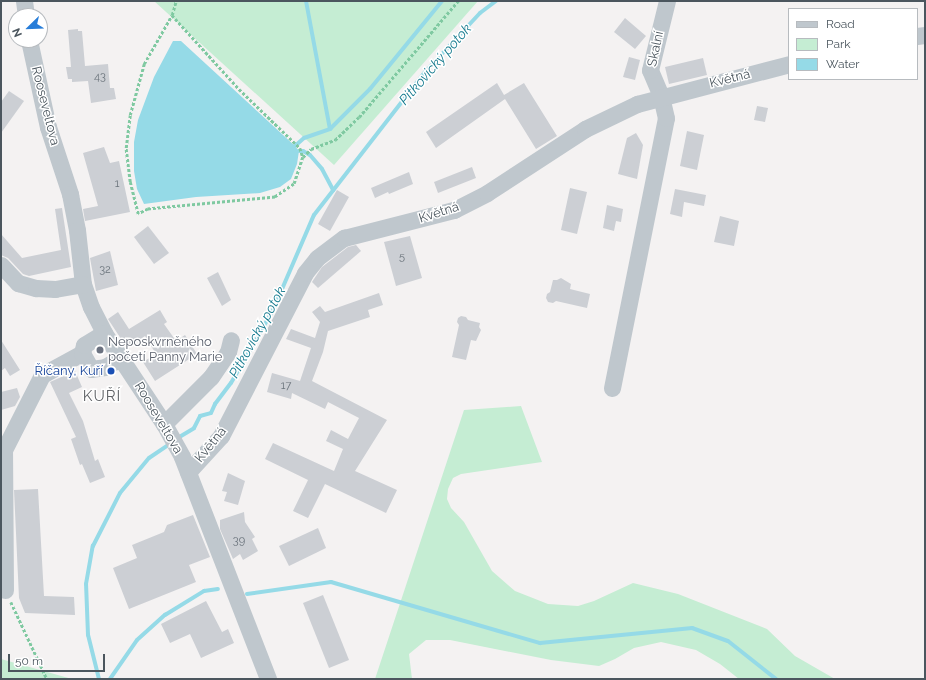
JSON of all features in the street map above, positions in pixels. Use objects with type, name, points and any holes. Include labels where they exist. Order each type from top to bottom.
[{"type":"street","name":"Skalní","points":[[612,388],[666,118],[661,96],[650,70],[667,1]]},
{"type":"street","name":"Rooseveltova","points":[[31,48],[48,127],[70,194],[77,230],[83,284],[91,307],[104,334],[166,428],[185,465],[268,679]]},
{"type":"street","name":"Květná","points":[[185,465],[221,436],[305,273],[317,258],[344,238],[454,210],[487,193],[585,129],[637,104],[661,96],[788,64]]},
{"type":"street","points":[[1,265],[18,283],[36,288],[55,289],[83,284]]},
{"type":"street","points":[[5,590],[4,450],[42,375],[82,353],[84,346],[104,334]]},
{"type":"street","points":[[166,428],[210,377],[228,352],[230,340]]},
{"type":"street","points":[[82,353],[91,369],[104,367],[120,358]]},
{"type":"path","points":[[176,1],[172,14],[144,64],[130,115],[126,148],[130,182],[138,214],[148,209],[275,197],[294,184],[303,156],[311,149],[335,140],[359,117],[458,1]]},
{"type":"path","points":[[172,14],[239,89],[295,141],[300,147],[303,156]]},
{"type":"path","points":[[5,590],[47,679]]},
{"type":"green space","points":[[154,1],[478,1],[334,165]]},
{"type":"green space","points":[[521,406],[542,462],[461,474],[453,478],[448,489],[447,499],[451,508],[464,522],[492,571],[515,591],[548,604],[578,606],[594,601],[633,583],[678,594],[767,629],[795,656],[835,679],[739,679],[720,664],[696,650],[661,642],[634,648],[599,666],[551,660],[450,640],[426,640],[409,654],[412,679],[375,679],[464,410]]},
{"type":"green space","points":[[1,659],[72,679],[1,679]]},
{"type":"water","points":[[173,41],[181,41],[295,146],[299,151],[297,164],[291,179],[280,187],[260,193],[196,197],[144,204],[137,189],[134,171],[134,142],[138,120],[154,77]]},
{"type":"building","points":[[625,18],[646,36],[635,49],[614,32]]},
{"type":"building","points":[[78,29],[78,31],[82,31],[85,66],[108,64],[110,88],[114,88],[116,99],[91,103],[88,81],[72,82],[72,79],[68,79],[66,67],[71,67],[68,30]]},
{"type":"building","points":[[629,57],[640,60],[635,80],[623,77]]},
{"type":"building","points":[[703,58],[707,75],[669,84],[665,67]]},
{"type":"building","points":[[497,83],[504,95],[524,83],[557,136],[536,149],[505,99],[436,148],[426,132]]},
{"type":"building","points":[[9,91],[24,101],[1,133],[1,102]]},
{"type":"building","points":[[757,106],[768,108],[765,122],[754,120]]},
{"type":"building","points":[[687,131],[704,135],[697,170],[680,166]]},
{"type":"building","points":[[636,133],[643,145],[637,179],[618,174],[627,138]]},
{"type":"building","points":[[104,147],[110,163],[119,161],[130,212],[85,221],[83,209],[98,206],[83,153]]},
{"type":"building","points":[[472,167],[476,178],[438,193],[434,182]]},
{"type":"building","points":[[409,172],[413,184],[375,198],[371,188]]},
{"type":"building","points":[[570,188],[587,192],[577,234],[561,230]]},
{"type":"building","points":[[675,189],[706,195],[704,206],[684,202],[682,217],[670,214]]},
{"type":"building","points":[[337,190],[349,197],[330,231],[318,224]]},
{"type":"building","points":[[607,205],[623,209],[621,222],[616,221],[614,231],[603,228]]},
{"type":"building","points":[[62,208],[71,267],[29,276],[23,274],[8,258],[1,255],[1,234],[22,258],[61,250],[55,209]]},
{"type":"building","points":[[720,216],[739,221],[734,246],[714,242]]},
{"type":"building","points":[[148,226],[169,253],[154,264],[134,237]]},
{"type":"building","points":[[410,236],[422,278],[396,286],[384,242]]},
{"type":"building","points":[[356,245],[361,251],[318,288],[312,282],[322,267],[348,247]]},
{"type":"building","points":[[110,251],[118,285],[96,291],[90,258]]},
{"type":"building","points":[[218,272],[231,300],[222,306],[207,278]]},
{"type":"building","points":[[561,278],[571,284],[570,289],[590,294],[587,308],[556,301],[553,303],[548,302],[546,298],[547,294],[550,292],[553,280]]},
{"type":"building","points":[[379,293],[383,305],[368,310],[370,317],[328,331],[323,352],[312,381],[387,420],[355,471],[397,490],[386,513],[325,484],[308,518],[293,511],[308,480],[265,459],[273,443],[334,471],[343,449],[326,441],[331,430],[348,439],[359,418],[328,402],[325,409],[292,393],[291,399],[267,392],[272,373],[300,381],[311,348],[286,339],[291,329],[315,338],[320,322],[312,312],[320,306],[325,312]]},
{"type":"building","points":[[160,310],[167,322],[164,324],[176,341],[185,335],[197,354],[155,381],[143,362],[156,354],[145,336],[127,348],[108,319],[118,312],[129,329]]},
{"type":"building","points":[[461,316],[466,317],[468,320],[480,323],[479,327],[481,330],[476,341],[471,340],[466,360],[452,357],[459,325],[457,322],[458,318]]},
{"type":"building","points":[[1,340],[20,370],[10,376],[5,368],[1,371]]},
{"type":"building","points":[[75,371],[82,387],[69,393],[83,421],[95,461],[98,459],[105,477],[90,483],[82,464],[80,465],[71,439],[76,437],[50,382]]},
{"type":"building","points":[[17,388],[20,397],[15,406],[1,410],[1,392]]},
{"type":"building","points":[[228,473],[245,481],[238,505],[224,501],[227,492],[222,491]]},
{"type":"building","points":[[38,489],[44,596],[74,597],[75,615],[25,613],[19,598],[14,490]]},
{"type":"building","points":[[244,512],[245,522],[255,537],[252,539],[258,551],[243,560],[240,554],[233,559],[220,529],[220,520]]},
{"type":"building","points":[[193,515],[210,557],[189,565],[196,582],[129,609],[113,568],[137,558],[132,545],[164,532],[167,525]]},
{"type":"building","points":[[318,528],[326,548],[289,566],[279,546]]},
{"type":"building","points":[[323,595],[349,660],[329,668],[303,603]]},
{"type":"building","points":[[206,601],[222,632],[228,629],[234,643],[201,658],[190,634],[170,643],[161,624]]},
{"type":"waterway","points":[[306,1],[330,129]]},
{"type":"waterway","points":[[295,146],[304,138],[330,129],[370,89],[442,1]]},
{"type":"waterway","name":"Pitkovický potok","points":[[176,439],[194,428],[200,416],[211,413],[215,404],[231,383],[273,310],[314,215],[425,72],[480,13],[496,1]]},
{"type":"waterway","points":[[299,151],[303,151],[310,155],[322,169],[333,190]]},
{"type":"waterway","name":"Pitkovický potok","points":[[99,679],[88,635],[86,584],[93,546],[120,493],[149,458],[171,443]]},
{"type":"waterway","points":[[247,594],[331,582],[540,643],[692,628],[728,641],[776,679]]},
{"type":"waterway","points":[[110,679],[137,640],[165,615],[204,591],[218,589]]},
{"type":"place","name":"Neposkvrněného početí Panny Marie","points":[[100,350]]},
{"type":"place","name":"Říčany, Kuří","points":[[111,371]]},
{"type":"district","name":"KUŘÍ","points":[[102,397]]}]
